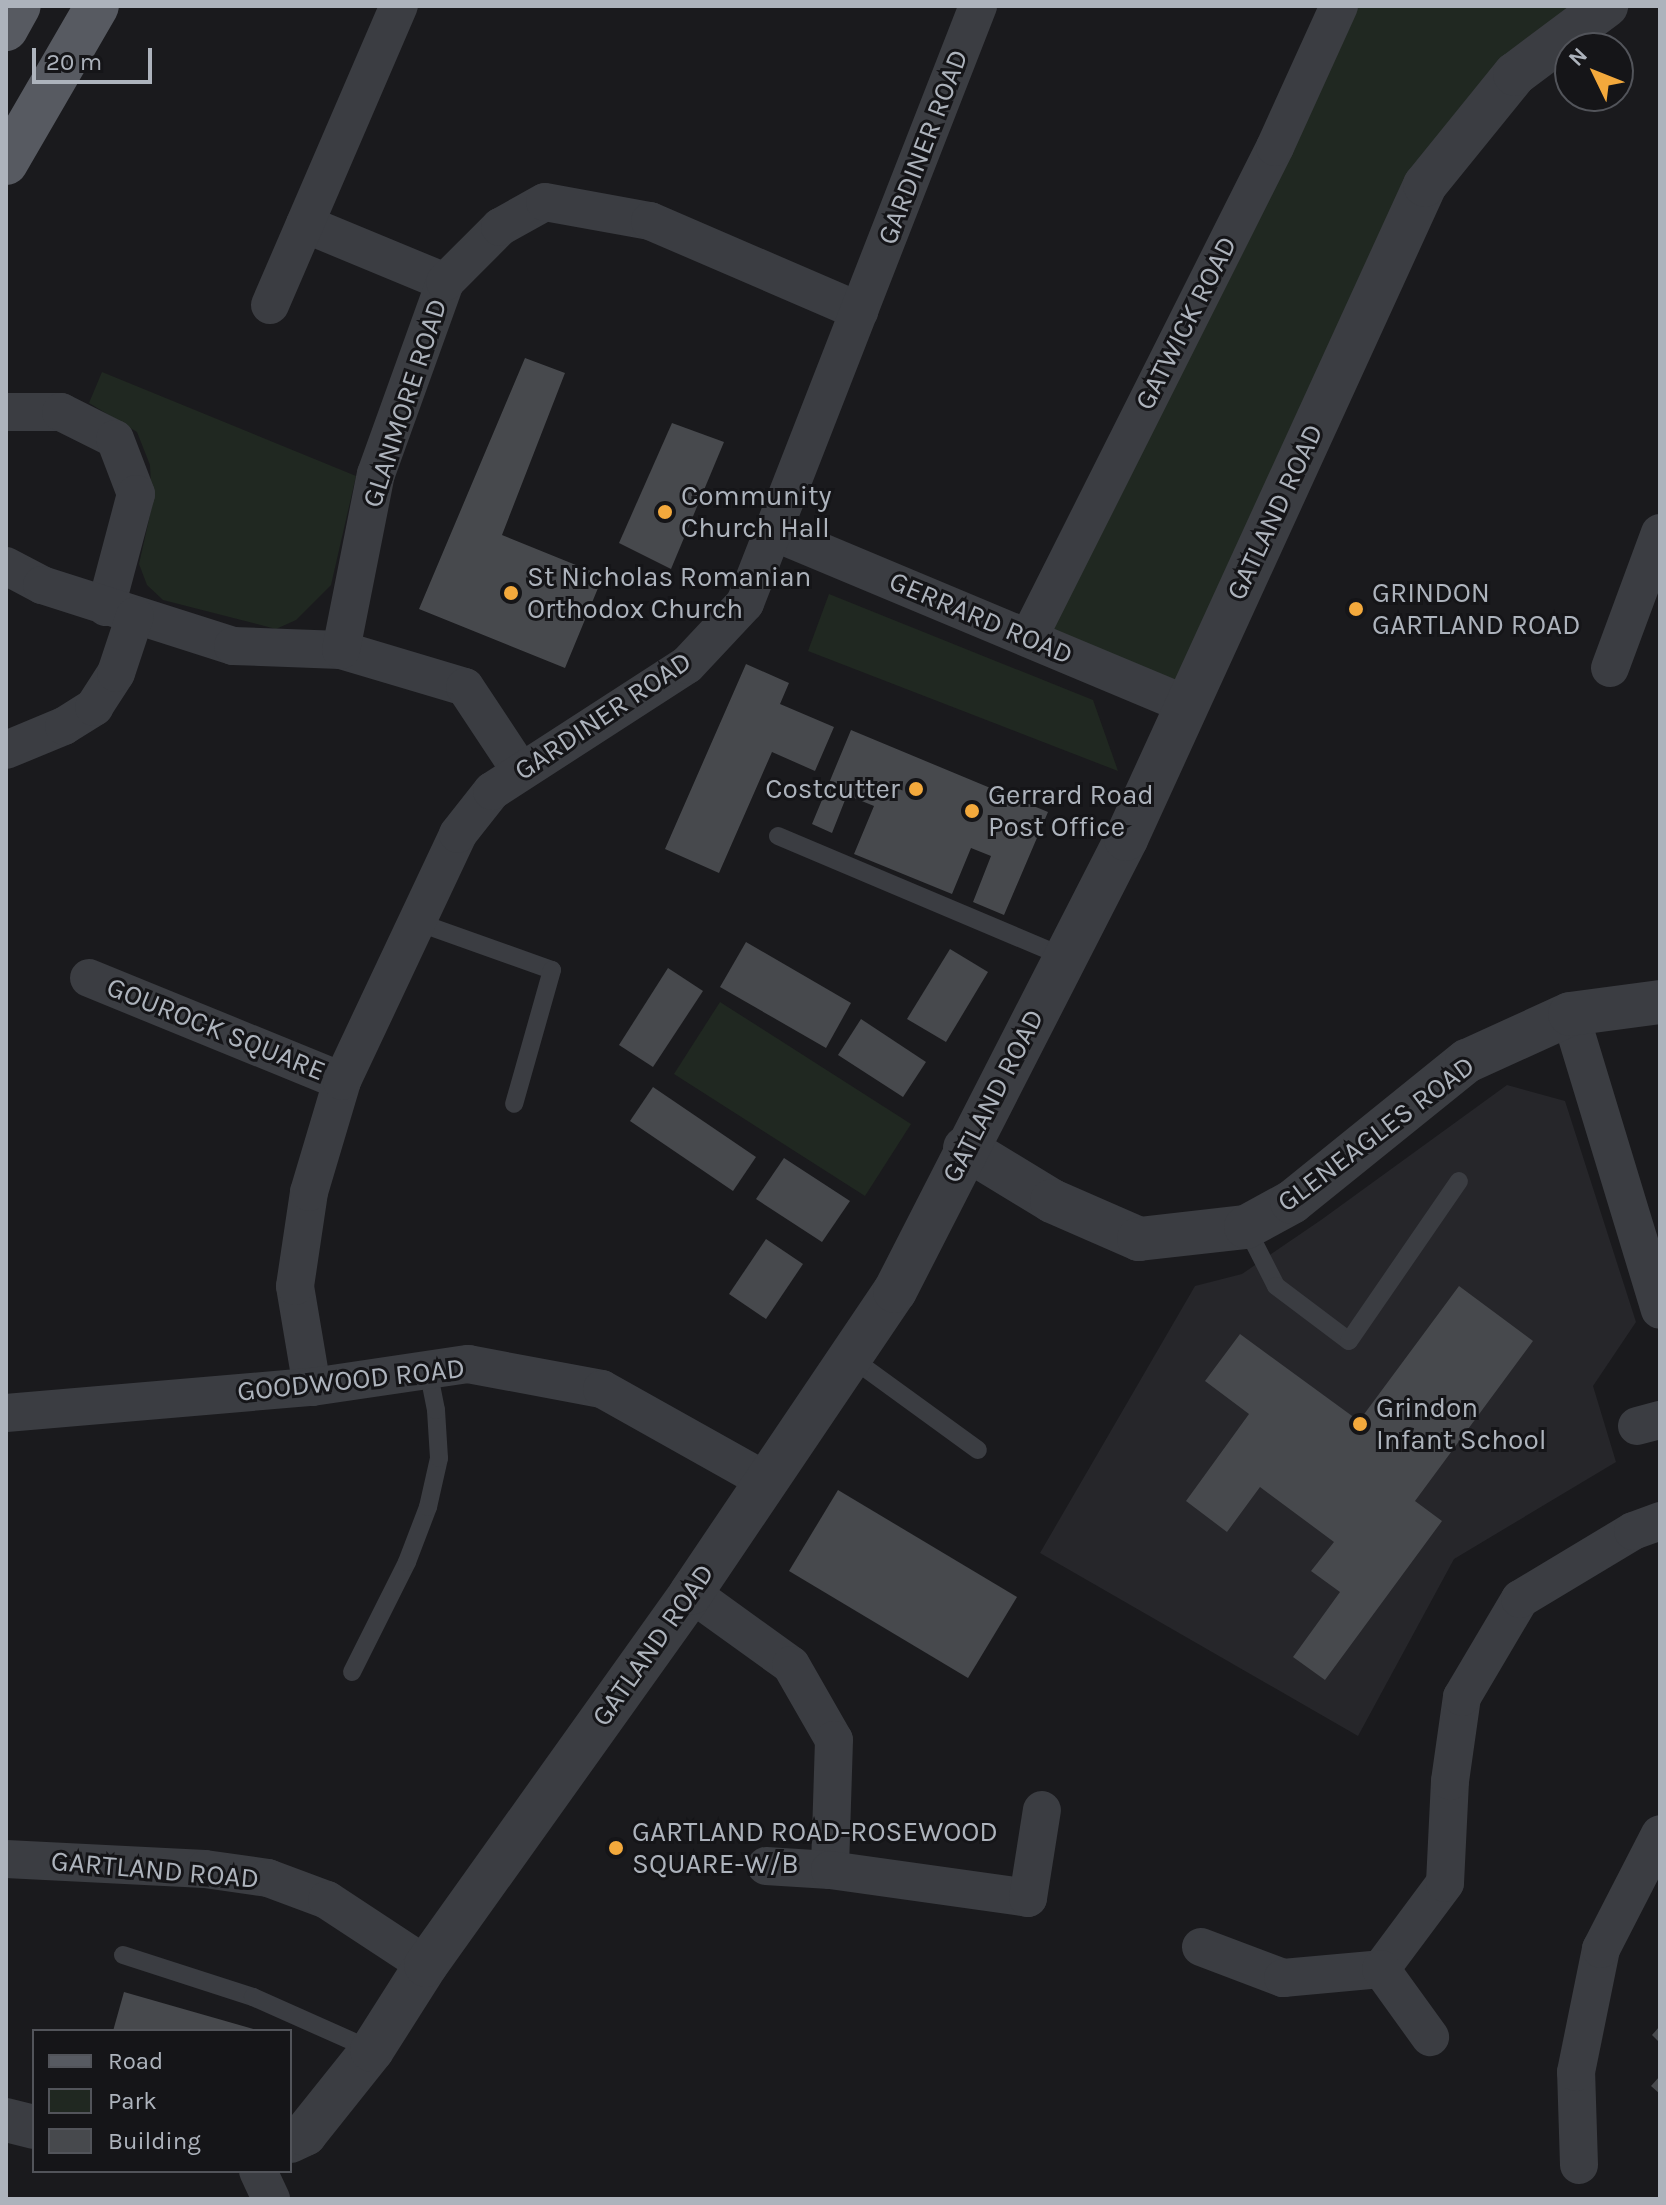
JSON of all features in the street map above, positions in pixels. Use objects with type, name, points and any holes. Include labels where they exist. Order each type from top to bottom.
[{"type":"main road","points":[[6,29],[19,6]]},
{"type":"main road","points":[[6,163],[97,6]]},
{"type":"street","points":[[270,305],[399,6]]},
{"type":"street","name":"GARDINER ROAD","points":[[312,1387],[295,1286],[309,1192],[342,1081],[458,834],[492,791],[520,770],[687,665],[745,603],[776,533],[976,6]]},
{"type":"street","name":"GATWICK ROAD","points":[[1029,637],[1275,147],[1339,6]]},
{"type":"street","name":"GATLAND ROAD","points":[[292,2140],[305,2134],[372,2050],[426,1965],[691,1593],[895,1291],[965,1148],[1126,839],[1425,185],[1515,74],[1606,6]]},
{"type":"street","name":"GLANMORE ROAD","points":[[341,650],[376,474],[445,282],[500,227],[545,202],[650,221],[859,311]]},
{"type":"street","points":[[305,224],[445,282]]},
{"type":"street","points":[[6,412],[61,412],[115,439],[136,494],[120,612],[116,673],[94,707],[64,726],[6,750]]},
{"type":"street","name":"GERRARD ROAD","points":[[776,533],[1187,705]]},
{"type":"street","points":[[1610,668],[1656,556]]},
{"type":"street","points":[[6,566],[42,585],[233,646],[341,650],[465,687],[520,770]]},
{"type":"street","name":"GOUROCK SQUARE","points":[[89,978],[342,1081]]},
{"type":"street","name":"GLENEAGLES ROAD","points":[[965,1148],[1052,1201],[1139,1239],[1246,1227],[1292,1202],[1467,1061],[1570,1014],[1660,1002]]},
{"type":"street","points":[[1570,1014],[1660,1310]]},
{"type":"street","name":"GOODWOOD ROAD","points":[[6,1413],[312,1387],[468,1364],[602,1389],[766,1481]]},
{"type":"street","points":[[1201,1947],[1283,1978],[1381,1969],[1445,1883],[1450,1781],[1462,1697],[1520,1599],[1633,1531],[1660,1521]]},
{"type":"street","points":[[691,1593],[791,1665],[834,1740],[830,1870]]},
{"type":"street","points":[[766,1866],[830,1870],[1028,1898],[1042,1810]]},
{"type":"street","points":[[1579,2165],[1576,2072],[1601,1949],[1660,1834]]},
{"type":"street","name":"GARTLAND ROAD","points":[[6,1859],[205,1869],[268,1878],[327,1900],[426,1965]]},
{"type":"street","points":[[1381,1969],[1430,2037]]},
{"type":"street","points":[[6,2120],[32,2126]]},
{"type":"street","points":[[259,2173],[271,2199]]},
{"type":"lane","points":[[778,836],[1065,957]]},
{"type":"lane","points":[[417,922],[552,970],[514,1104]]},
{"type":"lane","points":[[1246,1227],[1276,1286],[1349,1341],[1459,1181]]},
{"type":"lane","points":[[850,1357],[978,1450]]},
{"type":"lane","points":[[352,1672],[407,1562],[428,1507],[439,1458],[436,1410],[428,1370]]},
{"type":"lane","points":[[123,1955],[253,1997],[372,2050]]},
{"type":"shaded area","name":"Grindon Infant School","points":[[1507,1085],[1565,1101],[1636,1322],[1593,1386],[1616,1462],[1454,1559],[1358,1736],[1040,1553],[1195,1286],[1242,1274]]},
{"type":"green space","points":[[1339,6],[1606,6],[1580,32],[1554,32],[1554,57],[1425,185],[1187,705],[1029,637]]},
{"type":"green space","points":[[102,372],[356,476],[331,585],[296,620],[276,629],[163,600],[147,585],[139,564],[152,506],[150,465],[137,432],[89,403]]},
{"type":"green space","points":[[829,594],[1093,700],[1118,771],[808,651]]},
{"type":"green space","points":[[720,1002],[911,1124],[865,1196],[674,1074]]},
{"type":"building","name":"St Nicholas Romanian Orthodox Church","points":[[525,358],[565,373],[502,535],[603,576],[565,668],[419,609]]},
{"type":"building","points":[[672,423],[724,442],[671,569],[619,543]]},
{"type":"building","points":[[746,664],[789,683],[780,704],[834,727],[815,771],[772,752],[719,873],[665,849]]},
{"type":"building","points":[[851,730],[1048,812],[1004,915],[973,902],[991,856],[971,848],[952,894],[854,854],[874,806],[847,795],[832,833],[812,824]]},
{"type":"building","points":[[746,942],[851,1003],[826,1048],[720,987]]},
{"type":"building","points":[[950,949],[988,972],[946,1042],[907,1019]]},
{"type":"building","points":[[668,968],[703,991],[653,1067],[619,1045]]},
{"type":"building","points":[[861,1019],[926,1062],[903,1097],[838,1055]]},
{"type":"building","points":[[653,1087],[756,1157],[733,1191],[630,1121]]},
{"type":"building","points":[[784,1158],[850,1201],[822,1242],[756,1199]]},
{"type":"building","points":[[766,1239],[803,1264],[766,1319],[729,1294]]},
{"type":"building","points":[[1459,1286],[1533,1341],[1415,1501],[1442,1521],[1325,1680],[1293,1657],[1340,1592],[1311,1571],[1334,1542],[1260,1487],[1227,1532],[1186,1501],[1249,1414],[1205,1381],[1240,1334],[1359,1421]]},
{"type":"building","points":[[838,1490],[1017,1597],[968,1678],[789,1571]]},
{"type":"building","points":[[124,1992],[254,2029],[114,2029]]},
{"type":"building","points":[[1660,2026],[1660,2043],[1652,2035]]},
{"type":"building","points":[[1660,2076],[1660,2094],[1651,2086]]},
{"type":"place","name":"Community Church Hall","points":[[665,512]]},
{"type":"place","name":"St Nicholas Romanian Orthodox Church","points":[[511,593]]},
{"type":"place","name":"GRINDON GARTLAND ROAD","points":[[1356,609]]},
{"type":"place","name":"Costcutter","points":[[916,789]]},
{"type":"place","name":"Gerrard Road Post Office","points":[[972,811]]},
{"type":"place","name":"Grindon Infant School","points":[[1360,1424]]},
{"type":"place","name":"GARTLAND ROAD-ROSEWOOD SQUARE-W/B","points":[[616,1848]]}]
